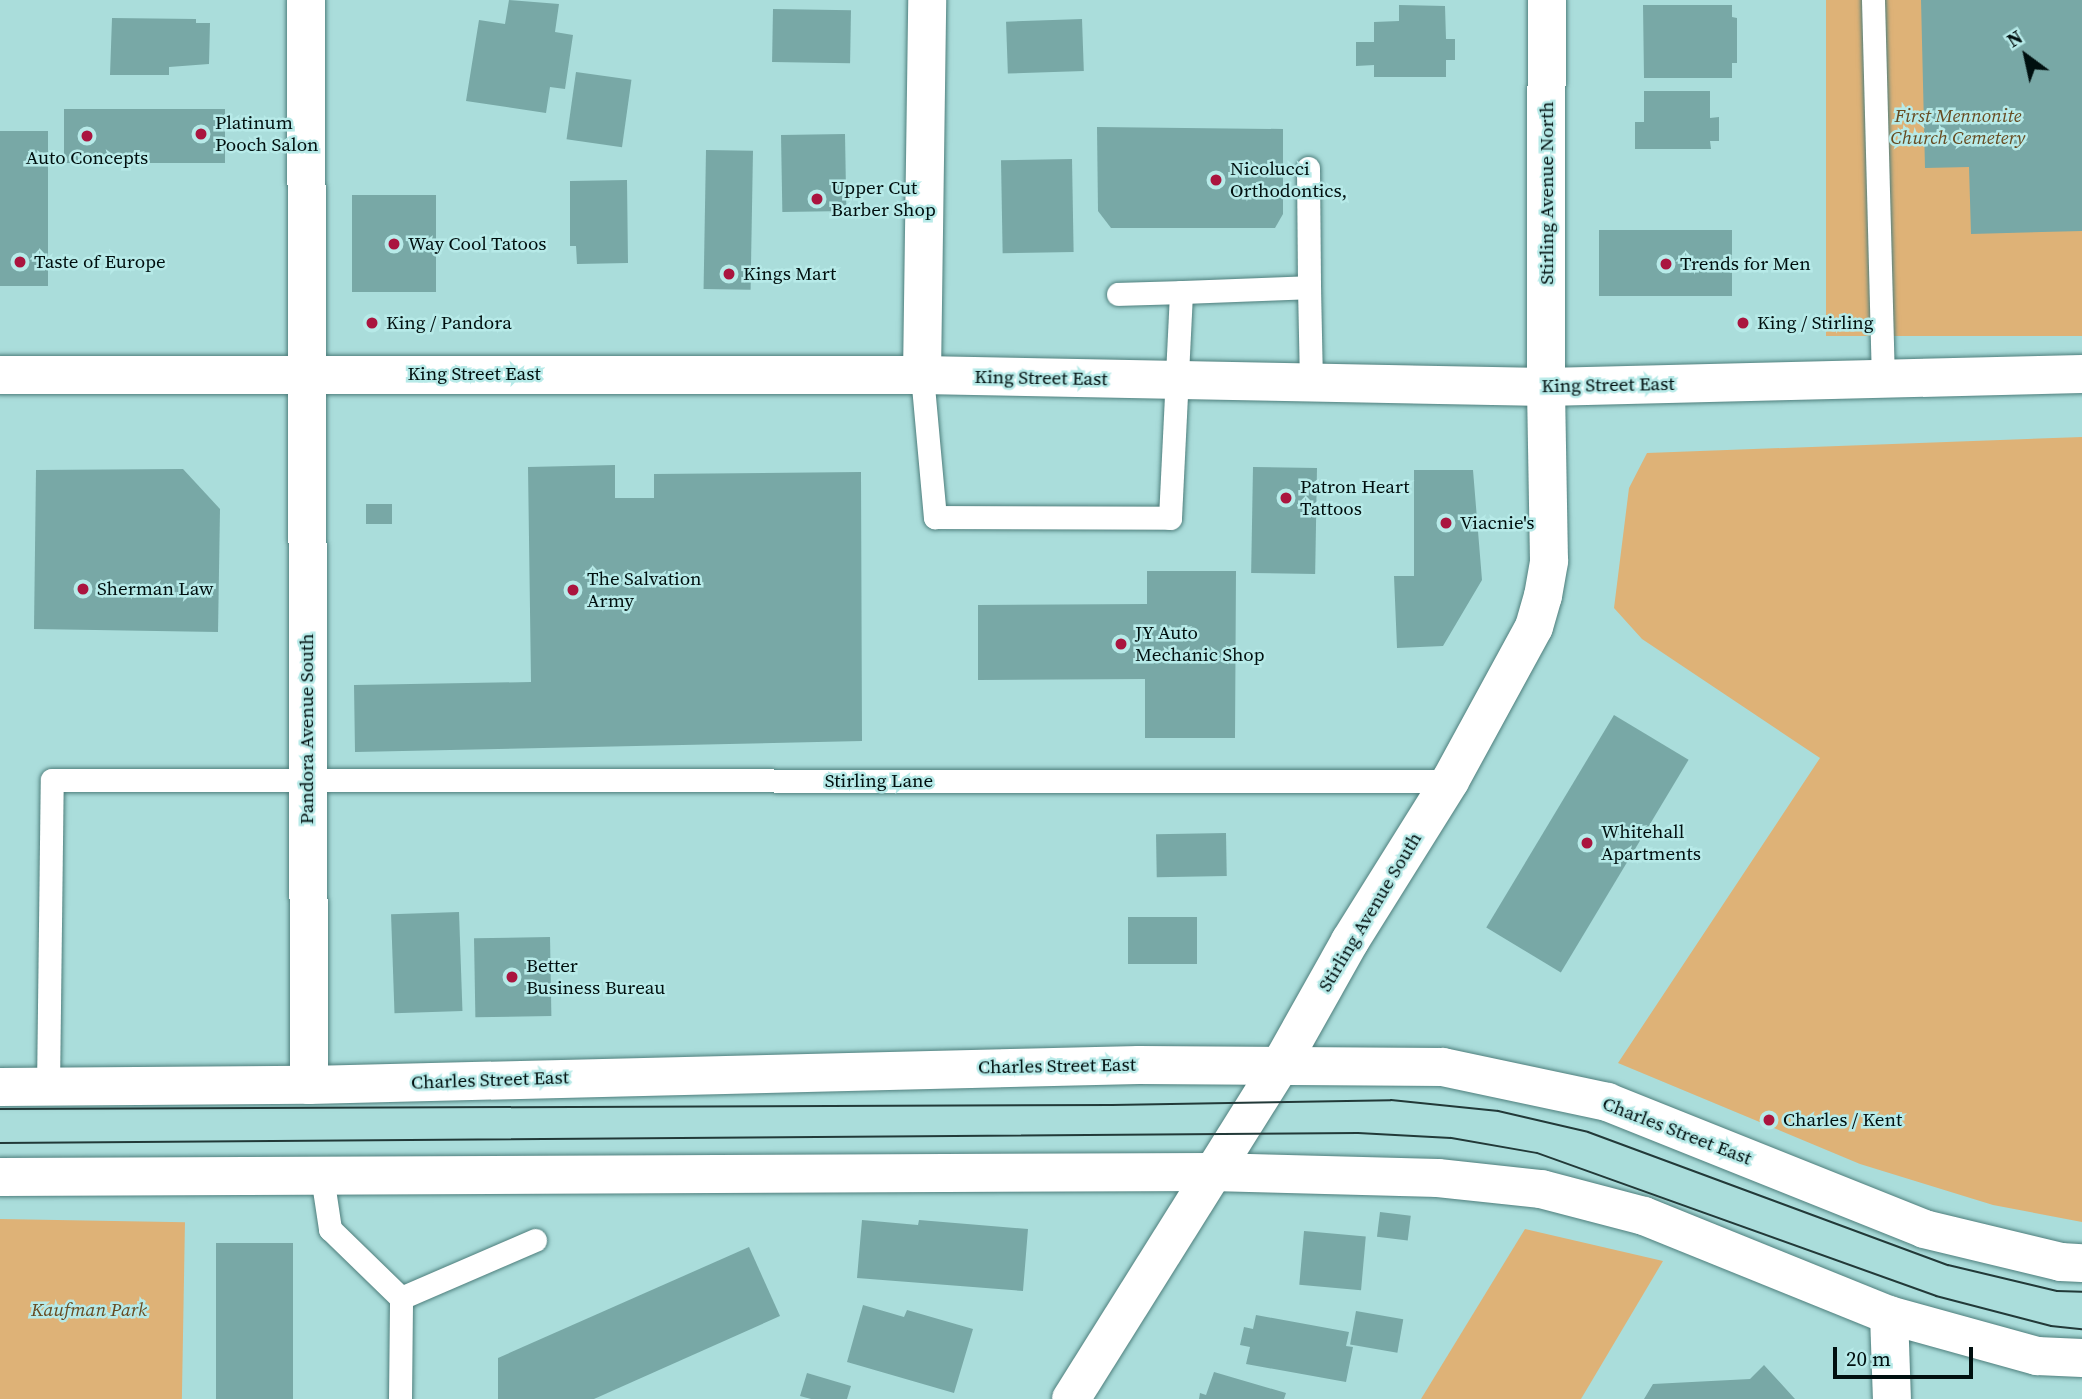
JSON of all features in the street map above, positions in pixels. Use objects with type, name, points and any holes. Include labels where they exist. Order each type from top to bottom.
[{"type":"main road","name":"Pandora Avenue South","points":[[306,0],[309,1085]]},
{"type":"main road","points":[[922,375],[927,0]]},
{"type":"main road","name":"Stirling Avenue North","points":[[1546,387],[1547,0]]},
{"type":"main road","name":"King Street East","points":[[0,375],[922,375],[1546,387],[2082,374]]},
{"type":"main road","name":"Stirling Avenue South","points":[[1071,1399],[1281,1064],[1350,941],[1450,780],[1534,627],[1544,596],[1549,561],[1546,387]]},
{"type":"main road","name":"Charles Street East","points":[[0,1087],[309,1085],[938,1068],[1281,1064],[1443,1067],[1607,1102],[1924,1229],[2062,1262],[2082,1263]]},
{"type":"main road","points":[[0,1177],[1212,1172],[1438,1178],[1541,1189],[1644,1216],[1889,1315],[2037,1356],[2082,1358]]},
{"type":"main road","points":[[1889,1315],[1892,1399]]},
{"type":"lane","points":[[1873,0],[1883,379]]},
{"type":"lane","points":[[1308,168],[1311,382]]},
{"type":"lane","points":[[1118,294],[1309,287]]},
{"type":"lane","points":[[922,375],[935,517],[1170,518],[1181,292]]},
{"type":"lane","name":"Stirling Lane","points":[[48,1088],[52,780],[1450,780]]},
{"type":"lane","points":[[322,1176],[330,1229],[401,1298],[400,1399]]},
{"type":"lane","points":[[401,1298],[535,1240]]},
{"type":"green space","name":"First Mennonite Church Cemetery","points":[[1826,0],[2082,0],[2082,336],[1826,336]]},
{"type":"green space","points":[[2082,437],[2082,1222],[1993,1205],[1860,1164],[1618,1063],[1820,758],[1642,639],[1614,608],[1629,488],[1647,453]]},
{"type":"green space","name":"Kaufman Park","points":[[0,1219],[185,1222],[182,1399],[0,1399]]},
{"type":"green space","points":[[1525,1229],[1663,1261],[1581,1399],[1421,1399]]},
{"type":"building","points":[[509,0],[559,4],[555,32],[573,35],[565,89],[550,87],[546,113],[466,101],[479,20],[505,24]]},
{"type":"building","points":[[1921,0],[2082,0],[2082,231],[1971,234],[1969,167],[1925,168]]},
{"type":"building","points":[[1399,5],[1445,6],[1446,39],[1455,39],[1455,60],[1446,60],[1446,77],[1374,77],[1374,65],[1356,66],[1356,42],[1374,42],[1374,22],[1399,21]]},
{"type":"building","points":[[1643,5],[1732,5],[1732,17],[1737,18],[1737,63],[1732,63],[1732,78],[1644,78]]},
{"type":"building","points":[[773,9],[851,10],[850,63],[772,62]]},
{"type":"building","points":[[112,18],[196,19],[196,23],[210,23],[209,64],[169,67],[169,75],[110,75]]},
{"type":"building","points":[[1082,19],[1084,71],[1008,74],[1006,22]]},
{"type":"building","points":[[576,72],[631,80],[622,147],[567,139]]},
{"type":"building","points":[[1644,91],[1710,91],[1710,118],[1719,117],[1719,141],[1710,141],[1711,149],[1635,149],[1635,122],[1644,122]]},
{"type":"building","points":[[64,109],[225,109],[225,163],[64,163]]},
{"type":"building","points":[[1097,127],[1283,129],[1283,214],[1275,228],[1111,228],[1098,211]]},
{"type":"building","points":[[0,131],[48,131],[48,286],[0,286]]},
{"type":"building","points":[[845,134],[846,211],[782,212],[781,135]]},
{"type":"building","points":[[706,150],[753,151],[751,290],[704,289]]},
{"type":"building","points":[[1072,159],[1074,252],[1003,253],[1001,160]]},
{"type":"building","points":[[627,180],[628,263],[577,264],[576,246],[570,246],[570,181]]},
{"type":"building","name":"Way Cool Tatoos","points":[[352,195],[436,195],[436,292],[352,292]]},
{"type":"building","name":"Trends for Men","points":[[1599,230],[1732,230],[1732,296],[1599,296]]},
{"type":"building","points":[[615,465],[615,498],[654,498],[654,474],[861,472],[862,741],[355,752],[354,685],[531,682],[528,467]]},
{"type":"building","points":[[1253,467],[1317,468],[1315,574],[1251,573]]},
{"type":"building","points":[[183,469],[220,509],[218,632],[34,629],[36,470]]},
{"type":"building","name":"Viacnie's","points":[[1414,470],[1473,470],[1482,580],[1443,646],[1397,648],[1394,576],[1414,576]]},
{"type":"building","points":[[366,504],[392,504],[392,524],[366,524]]},
{"type":"building","points":[[1147,571],[1236,571],[1235,738],[1145,738],[1145,679],[978,680],[978,605],[1147,604]]},
{"type":"building","name":"Whitehall Apartments","points":[[1614,715],[1689,760],[1561,972],[1486,928]]},
{"type":"building","points":[[1226,833],[1227,876],[1157,877],[1156,834]]},
{"type":"building","points":[[459,912],[462,1011],[394,1013],[391,914]]},
{"type":"building","points":[[1128,917],[1197,917],[1197,964],[1128,964]]},
{"type":"building","name":"Better Business Bureau","points":[[550,937],[551,1016],[475,1017],[474,938]]},
{"type":"building","points":[[1380,1212],[1411,1216],[1408,1241],[1377,1237]]},
{"type":"building","points":[[862,1220],[918,1225],[919,1220],[1028,1229],[1023,1291],[857,1278]]},
{"type":"building","points":[[1304,1231],[1366,1236],[1361,1290],[1299,1285]]},
{"type":"building","points":[[216,1243],[293,1243],[293,1399],[216,1399]]},
{"type":"building","points":[[749,1247],[780,1316],[594,1399],[498,1399],[498,1358]]},
{"type":"building","points":[[863,1305],[904,1317],[907,1310],[973,1329],[954,1393],[847,1362]]},
{"type":"building","points":[[1356,1311],[1403,1319],[1397,1353],[1350,1344]]},
{"type":"building","points":[[1256,1315],[1349,1332],[1346,1346],[1353,1347],[1346,1382],[1246,1364],[1250,1347],[1240,1345],[1244,1327],[1253,1329]]},
{"type":"building","points":[[1764,1365],[1795,1399],[1644,1399],[1653,1384],[1750,1379]]},
{"type":"building","points":[[1214,1372],[1286,1393],[1284,1399],[1199,1399],[1200,1393],[1206,1395]]},
{"type":"building","points":[[807,1373],[851,1386],[847,1399],[811,1399],[800,1396]]},
{"type":"tram line","points":[[0,1109],[1112,1105],[1391,1100],[1498,1111],[1588,1132],[1948,1265],[2057,1291],[2082,1292]]},
{"type":"tram line","points":[[0,1143],[1358,1133],[1451,1138],[1537,1153],[1936,1296],[2051,1326],[2082,1329]]},
{"type":"place","name":"Platinum Pooch Salon","points":[[201,134]]},
{"type":"place","name":"Auto Concepts","points":[[87,136]]},
{"type":"place","name":"Nicolucci Orthodontics,","points":[[1216,180]]},
{"type":"place","name":"Upper Cut Barber Shop","points":[[817,199]]},
{"type":"place","name":"Way Cool Tatoos","points":[[394,244]]},
{"type":"place","name":"Taste of Europe","points":[[20,262]]},
{"type":"place","name":"Trends for Men","points":[[1666,264]]},
{"type":"place","name":"Kings Mart","points":[[729,274]]},
{"type":"place","name":"King / Pandora","points":[[372,323]]},
{"type":"place","name":"King / Stirling","points":[[1743,323]]},
{"type":"place","name":"Patron Heart Tattoos","points":[[1286,498]]},
{"type":"place","name":"Viacnie's","points":[[1446,523]]},
{"type":"place","name":"Sherman Law","points":[[83,589]]},
{"type":"place","name":"The Salvation Army","points":[[573,590]]},
{"type":"place","name":"JY Auto Mechanic Shop","points":[[1121,644]]},
{"type":"place","name":"Whitehall Apartments","points":[[1587,843]]},
{"type":"place","name":"Better Business Bureau","points":[[512,977]]},
{"type":"place","name":"Charles / Kent","points":[[1769,1120]]}]
